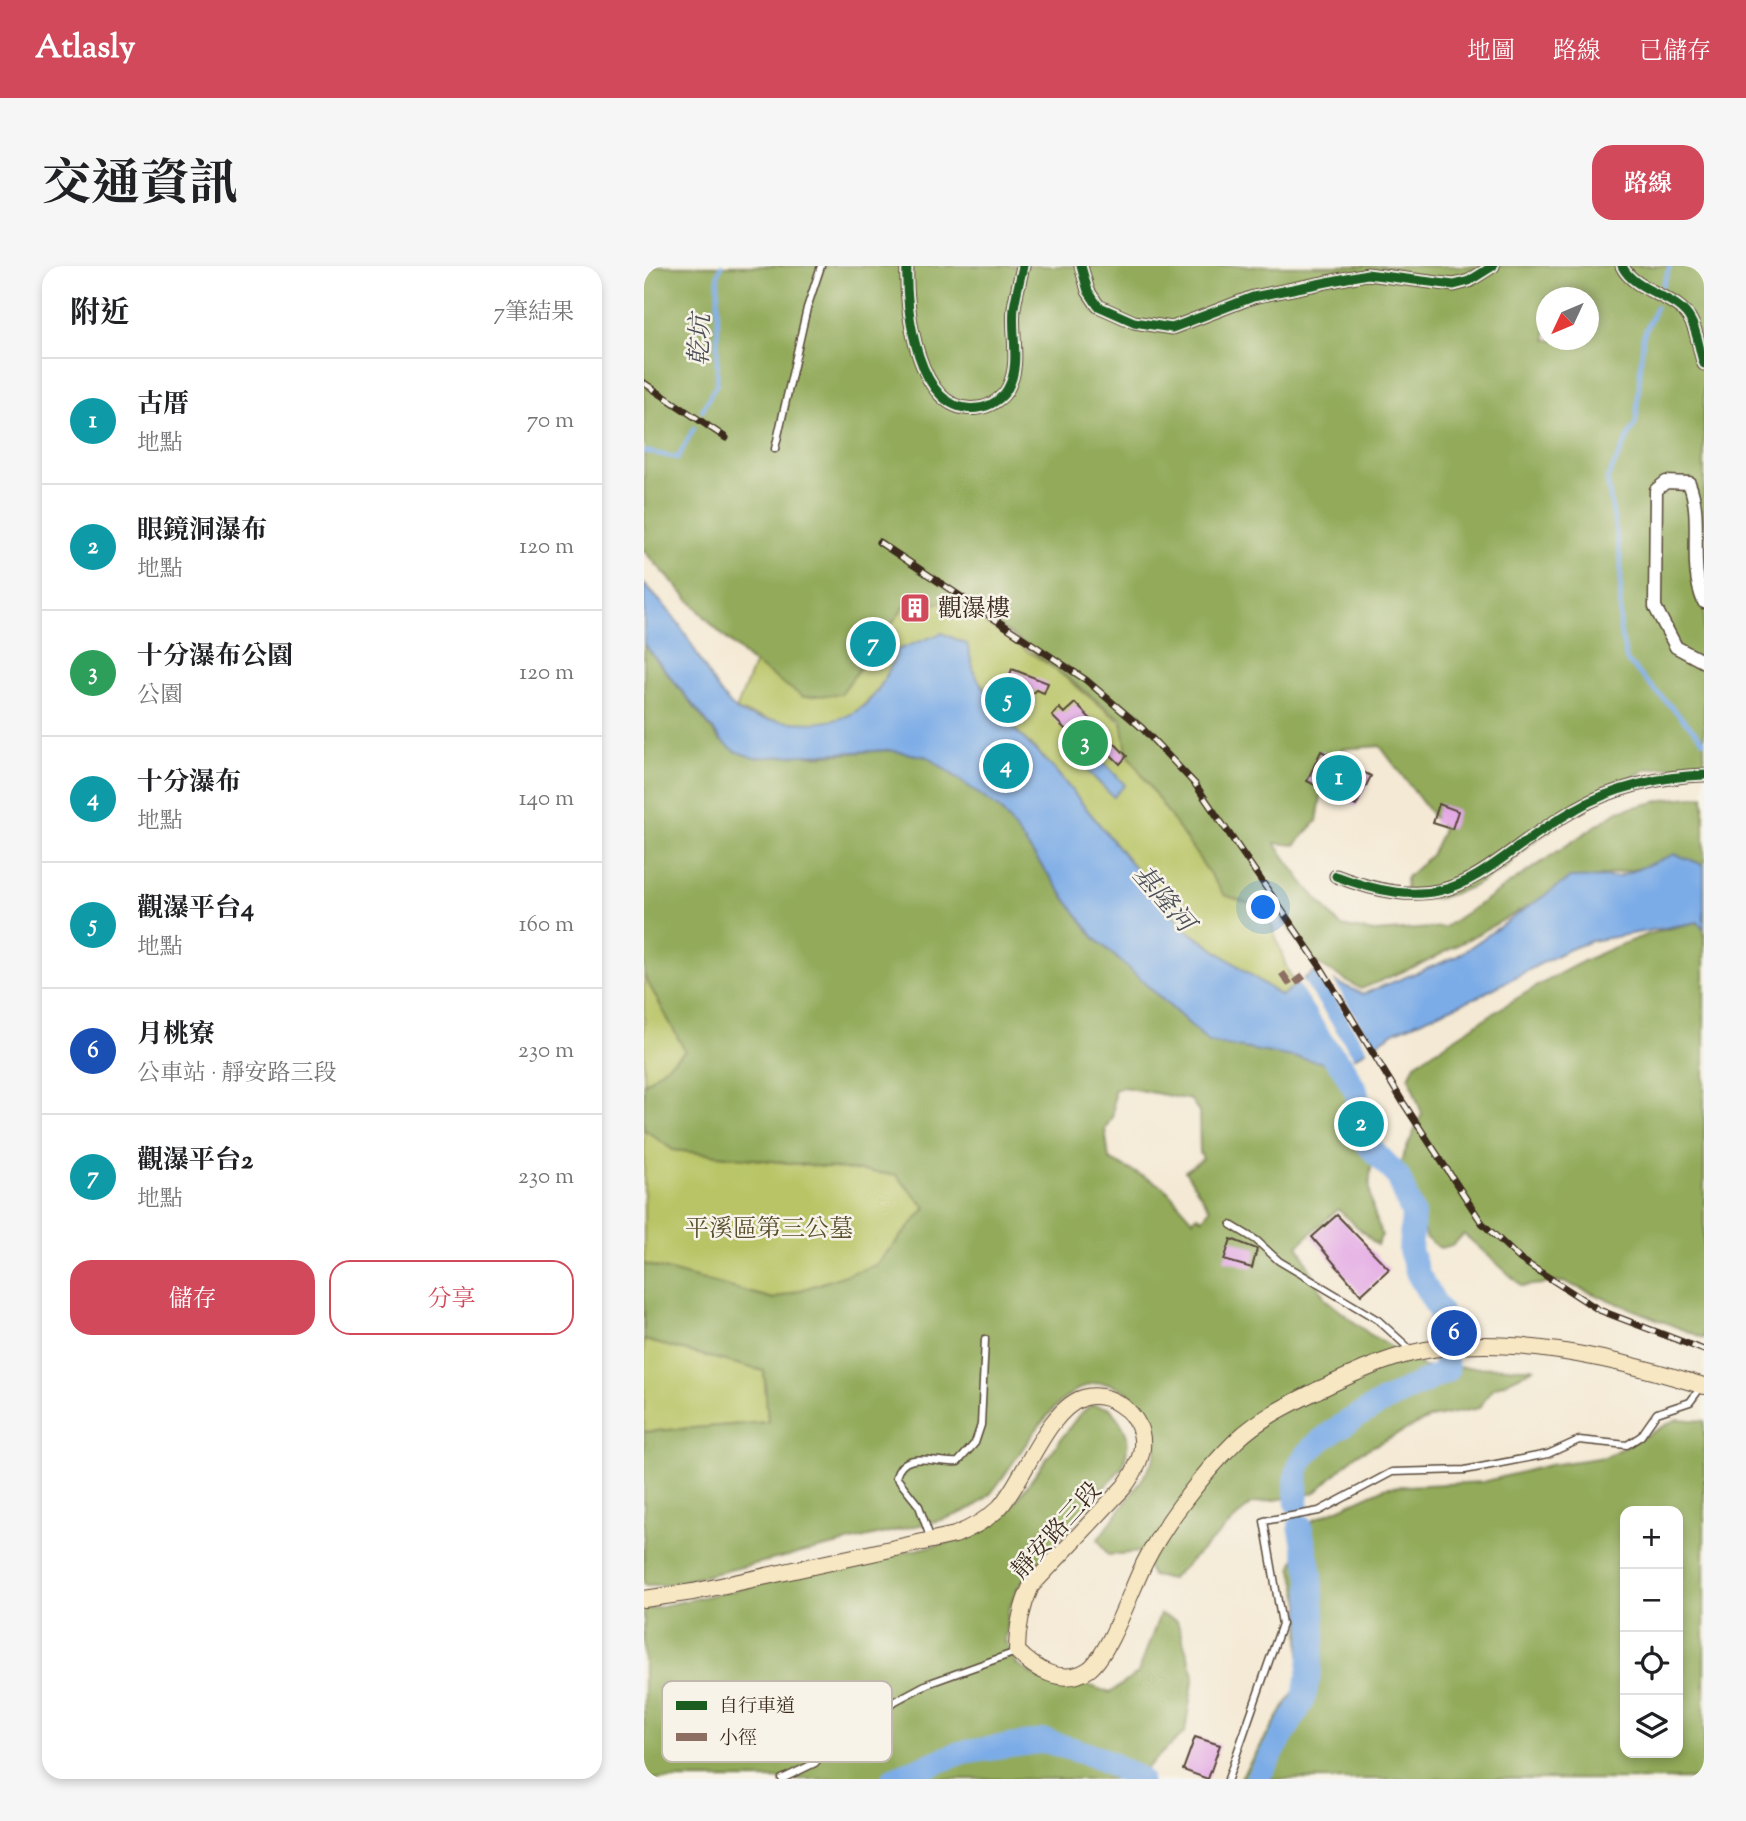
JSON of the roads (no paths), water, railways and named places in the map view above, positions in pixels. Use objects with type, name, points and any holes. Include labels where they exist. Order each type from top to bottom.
[{"type":"main road","points":[[1017,1651],[1042,1672],[1066,1677],[1088,1670],[1106,1646],[1145,1562],[1173,1518],[1237,1440],[1260,1421],[1294,1401],[1361,1370],[1413,1353],[1470,1346],[1583,1354],[1641,1366],[1703,1386]]},
{"type":"main road","name":"靜安路三段","points":[[644,1599],[693,1592],[932,1542],[981,1523],[1000,1507],[1028,1466],[1052,1423],[1072,1404],[1085,1396],[1099,1396],[1115,1401],[1128,1411],[1142,1434],[1141,1453],[1135,1471],[1124,1488],[1031,1586],[1019,1619],[1017,1651]]},
{"type":"street","points":[[906,266],[910,325],[924,372],[951,404],[974,409],[997,401],[1008,390],[1014,372],[1014,310],[1023,266]]},
{"type":"street","points":[[1081,266],[1088,291],[1098,306],[1134,322],[1172,328],[1253,297],[1367,274],[1454,285],[1469,281],[1493,266]]},
{"type":"street","points":[[1622,266],[1628,278],[1665,298],[1691,319],[1704,364]]},
{"type":"street","points":[[1704,602],[1699,587],[1700,499],[1689,483],[1667,481],[1656,490],[1655,607],[1676,647],[1704,662]]},
{"type":"street","points":[[1336,876],[1390,891],[1435,893],[1464,884],[1486,873],[1578,807],[1652,783],[1704,775]]},
{"type":"lane","points":[[775,449],[807,308],[821,266]]},
{"type":"lane","points":[[1231,1225],[1256,1240],[1279,1261],[1321,1283],[1378,1320],[1413,1353]]},
{"type":"lane","points":[[932,1542],[919,1506],[897,1477],[899,1468],[905,1461],[916,1458],[941,1464],[958,1462],[975,1443],[981,1425],[985,1339]]},
{"type":"lane","points":[[1228,1779],[1282,1624],[1265,1521],[1319,1511],[1392,1472],[1465,1470],[1548,1454],[1579,1440],[1627,1445],[1641,1436],[1657,1413],[1690,1402],[1703,1386]]},
{"type":"lane","points":[[892,1702],[927,1684],[1017,1651]]},
{"type":"lane","points":[[782,1779],[816,1762]]},
{"type":"water","points":[[644,584],[676,620],[726,700],[739,712],[757,718],[804,723],[841,718],[856,712],[868,702],[889,671],[897,650],[942,633],[967,644],[975,675],[1010,725],[1054,769],[1184,928],[1281,996],[1313,972],[1363,994],[1456,957],[1570,878],[1618,877],[1675,854],[1704,865],[1704,929],[1698,922],[1591,941],[1565,951],[1479,996],[1396,1031],[1342,1066],[1209,1042],[1094,937],[1001,810],[928,757],[888,750],[754,758],[735,751],[722,741],[644,644]]},
{"type":"water","points":[[1097,755],[1125,785],[1113,797],[1084,767]]},
{"type":"waterway","name":"乾坑","points":[[702,411],[717,383],[718,274],[721,266]]},
{"type":"waterway","points":[[1663,285],[1670,266]]},
{"type":"waterway","points":[[1656,307],[1643,337],[1636,422],[1607,479],[1621,561],[1620,630],[1627,661],[1704,741]]},
{"type":"waterway","name":"乾坑","points":[[644,451],[678,458],[694,428]]},
{"type":"waterway","points":[[1320,1041],[1342,1066],[1356,1091],[1366,1143],[1398,1176],[1413,1215],[1410,1250],[1418,1274],[1440,1312],[1443,1337]]},
{"type":"waterway","points":[[1297,1504],[1298,1470],[1308,1453],[1323,1439],[1366,1411],[1447,1371],[1446,1361]]},
{"type":"waterway","points":[[1257,1779],[1303,1701],[1309,1675],[1314,1634],[1311,1576],[1300,1526]]},
{"type":"waterway","points":[[893,1779],[960,1753],[1045,1741],[1098,1757],[1140,1779]]},
{"type":"railway","points":[[644,383],[726,438]]},
{"type":"railway","points":[[879,542],[1086,680],[1142,728],[1195,784],[1320,966],[1404,1104],[1482,1223],[1520,1259],[1599,1310],[1704,1350]]},
{"type":"place","name":"觀瀑樓","points":[[915,608]]},
{"type":"place","name":"觀瀑平台2","points":[[873,644]]},
{"type":"place","name":"觀瀑平台4","points":[[1008,700]]},
{"type":"place","name":"十分瀑布公園","points":[[1085,743]]},
{"type":"place","name":"十分瀑布","points":[[1006,766]]},
{"type":"place","name":"古厝","points":[[1339,778]]},
{"type":"place","name":"眼鏡洞瀑布","points":[[1361,1124]]},
{"type":"place","name":"月桃寮","points":[[1454,1333]]},
{"type":"water label","name":"基隆河","points":[[1164,898]]},
{"type":"park label","name":"平溪區第三公墓","points":[[769,1228]]}]
